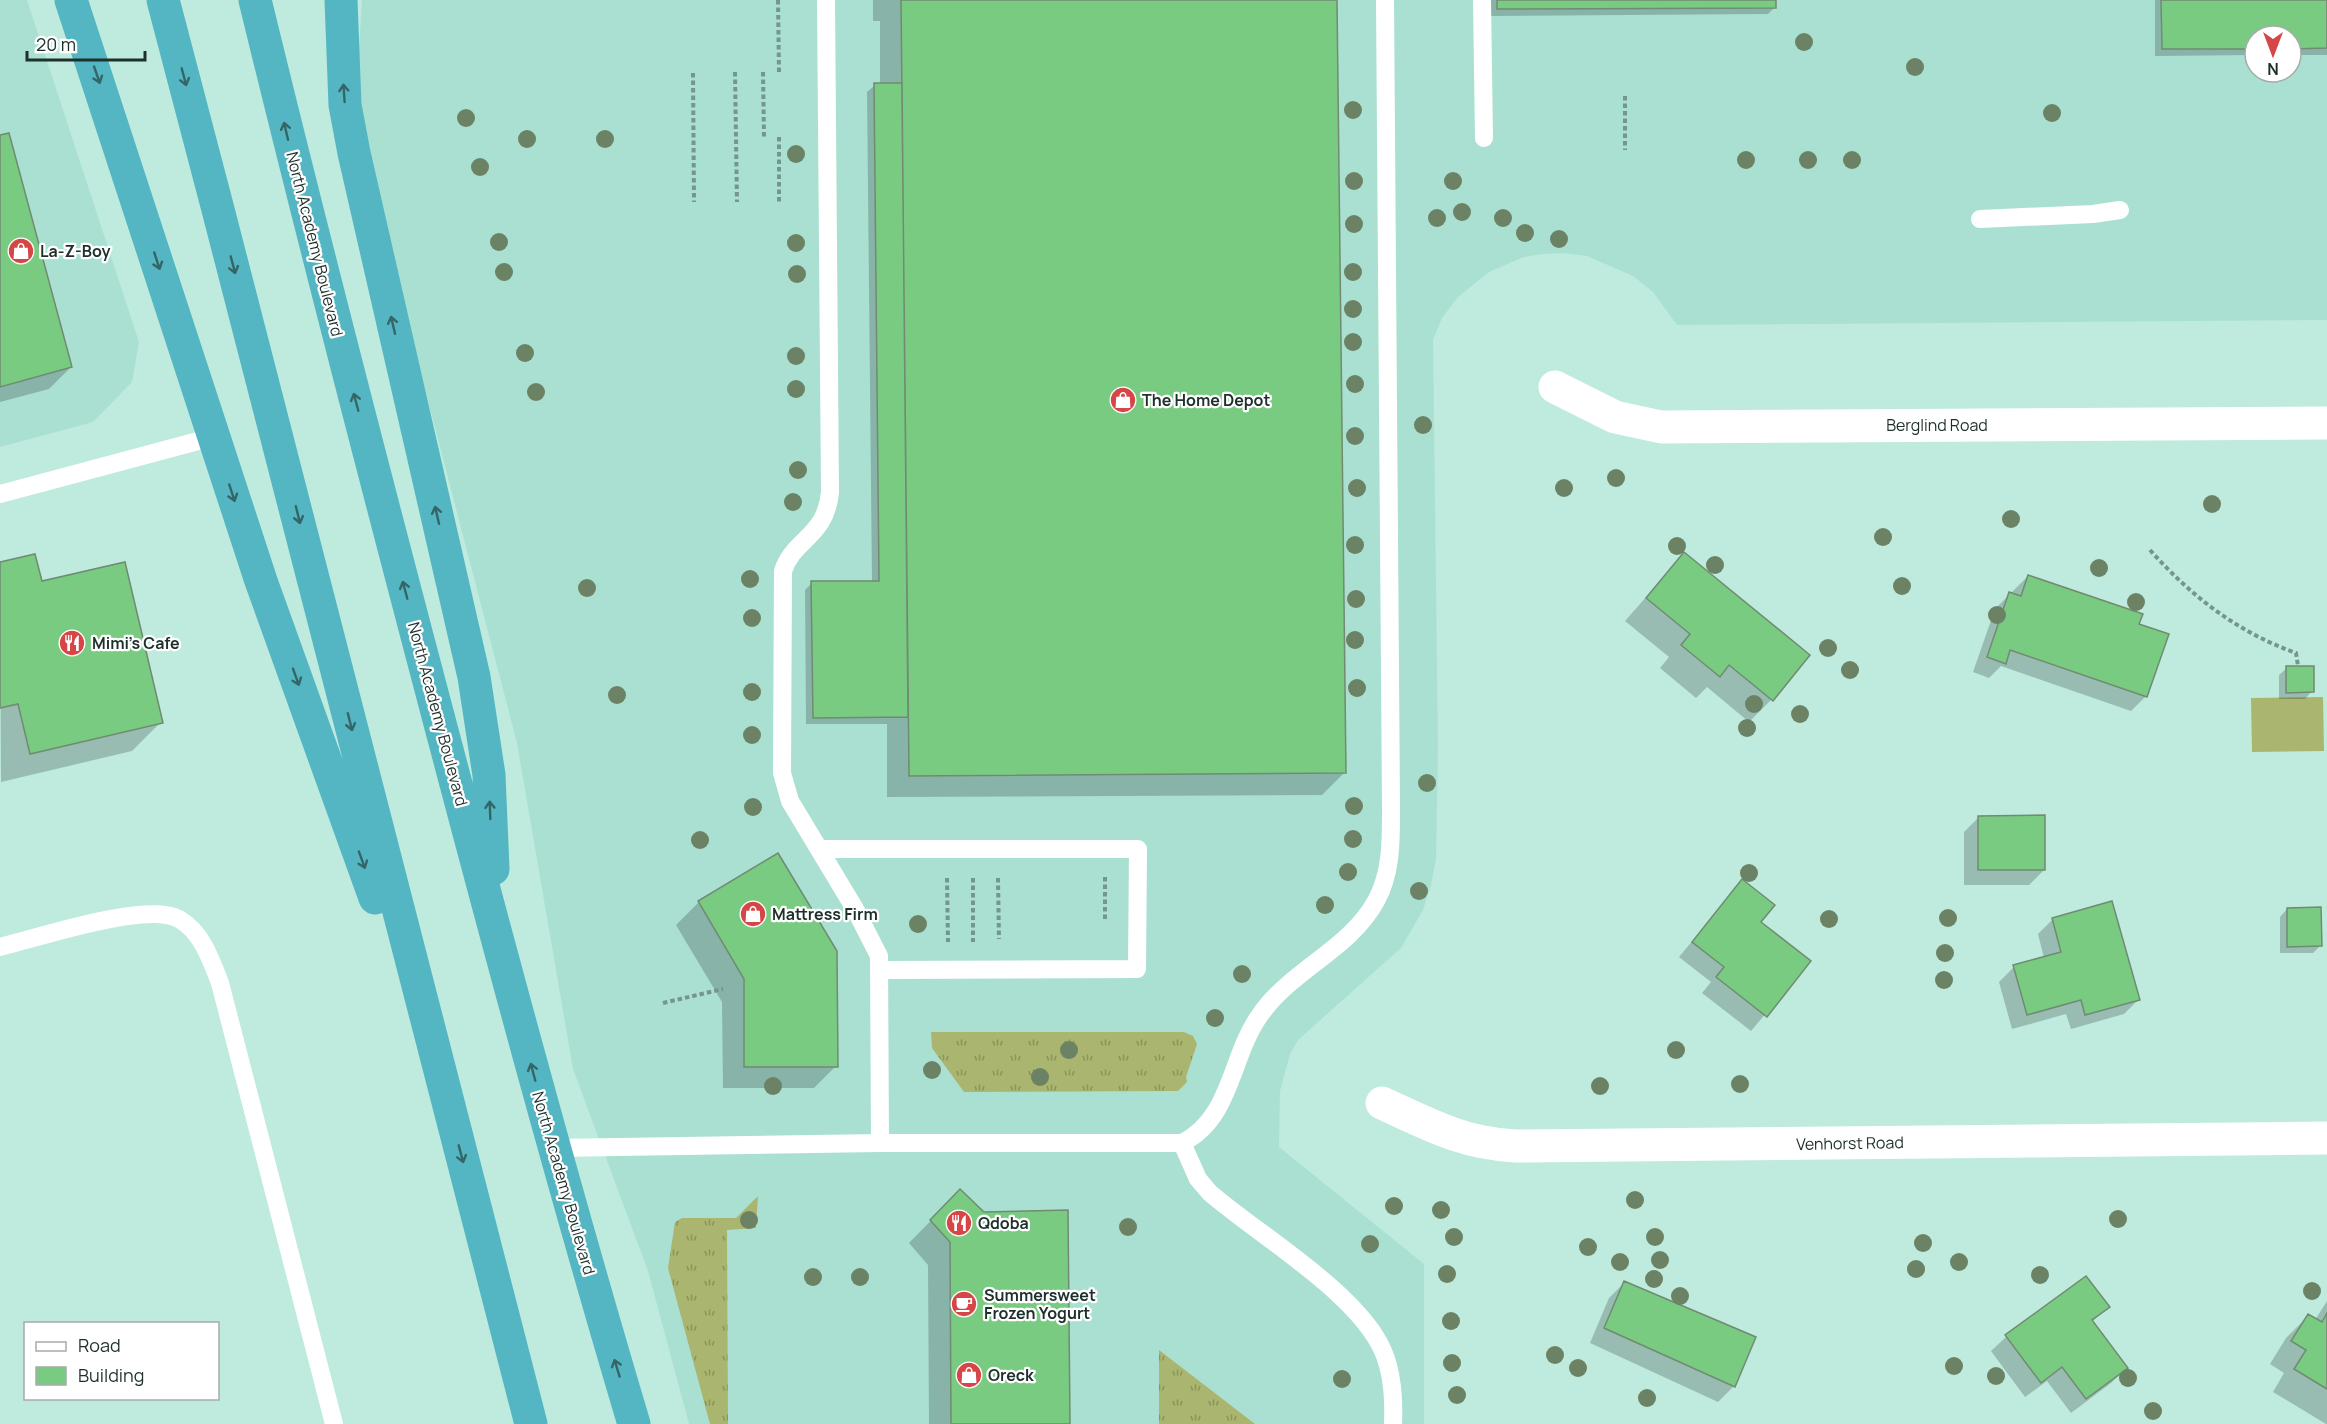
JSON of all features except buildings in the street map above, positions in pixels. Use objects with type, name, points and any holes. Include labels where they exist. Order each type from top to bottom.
[{"type":"highway","points":[[71,0],[261,581],[446,1098]]},
{"type":"highway","points":[[163,0],[285,463],[531,1424]]},
{"type":"highway","name":"North Academy Boulevard","points":[[255,0],[304,205],[495,931],[554,1148],[634,1424]]},
{"type":"highway","points":[[341,0],[345,105],[354,153],[474,677],[489,775],[495,931]]},
{"type":"street","name":"Berglind Road","points":[[1555,387],[1615,417],[1661,426],[2327,423]]},
{"type":"street","name":"Venhorst Road","points":[[1382,1103],[1454,1137],[1486,1144],[1516,1146],[2327,1138]]},
{"type":"lane","points":[[826,0],[829,506],[819,527],[785,565],[782,579],[784,788],[872,939],[880,970],[880,1143]]},
{"type":"lane","points":[[554,1148],[880,1143],[1182,1143],[1195,1137],[1214,1118],[1245,1040],[1267,1004],[1355,928],[1376,902],[1387,872],[1391,795],[1384,0]]},
{"type":"lane","points":[[1482,0],[1484,138]]},
{"type":"lane","points":[[1980,219],[2093,214],[2120,210]]},
{"type":"lane","points":[[0,494],[213,437]]},
{"type":"lane","points":[[821,849],[1138,849],[1137,969],[880,970]]},
{"type":"lane","points":[[0,947],[113,918],[149,913],[178,918],[204,944],[220,983],[334,1424]]},
{"type":"lane","points":[[1182,1143],[1198,1179],[1210,1193],[1336,1293],[1368,1325],[1381,1347],[1389,1370],[1393,1424]]},
{"type":"path","points":[[778,0],[779,72]]},
{"type":"path","points":[[735,72],[737,202]]},
{"type":"path","points":[[763,72],[764,137]]},
{"type":"path","points":[[693,73],[694,202]]},
{"type":"path","points":[[1624,96],[1624,150]]},
{"type":"path","points":[[779,137],[779,202]]},
{"type":"path","points":[[2150,550],[2183,585],[2218,614],[2274,645],[2296,653],[2298,666]]},
{"type":"path","points":[[947,849],[948,970]]},
{"type":"path","points":[[972,849],[974,970]]},
{"type":"path","points":[[998,849],[999,970]]},
{"type":"path","points":[[1104,849],[1105,969]]},
{"type":"path","points":[[663,1004],[723,989]]},
{"type":"shaded area","points":[[0,0],[27,0],[139,342],[132,382],[93,422],[0,447]]},
{"type":"shaded area","points":[[362,0],[2327,0],[2327,320],[1677,325],[1653,292],[1633,276],[1587,256],[1563,253],[1524,257],[1489,272],[1458,297],[1442,318],[1433,340],[1438,747],[1436,859],[1431,885],[1423,910],[1401,948],[1298,1040],[1290,1054],[1280,1091],[1279,1147],[1424,1264],[1424,1424],[689,1424],[648,1271],[573,1069],[517,743],[377,205],[360,112],[359,48]]},
{"type":"green space","points":[[2323,697],[2324,751],[2252,752],[2251,698]]},
{"type":"green space","points":[[931,1032],[1184,1032],[1193,1036],[1197,1044],[1186,1077],[1187,1082],[1178,1091],[964,1092],[932,1048]]},
{"type":"green space","points":[[758,1196],[756,1228],[727,1230],[728,1424],[710,1424],[668,1268],[675,1222],[682,1218],[736,1218]]},
{"type":"green space","points":[[1159,1350],[1255,1424],[1159,1424]]},
{"type":"place","name":"La-Z-Boy","points":[[21,251]]},
{"type":"place","name":"The Home Depot","points":[[1123,400]]},
{"type":"place","name":"Mimi's Cafe","points":[[72,643]]},
{"type":"place","name":"Mattress Firm","points":[[753,914]]},
{"type":"place","name":"Qdoba","points":[[959,1223]]},
{"type":"place","name":"Summersweet Frozen Yogurt","points":[[964,1304]]},
{"type":"place","name":"Oreck","points":[[969,1375]]}]
